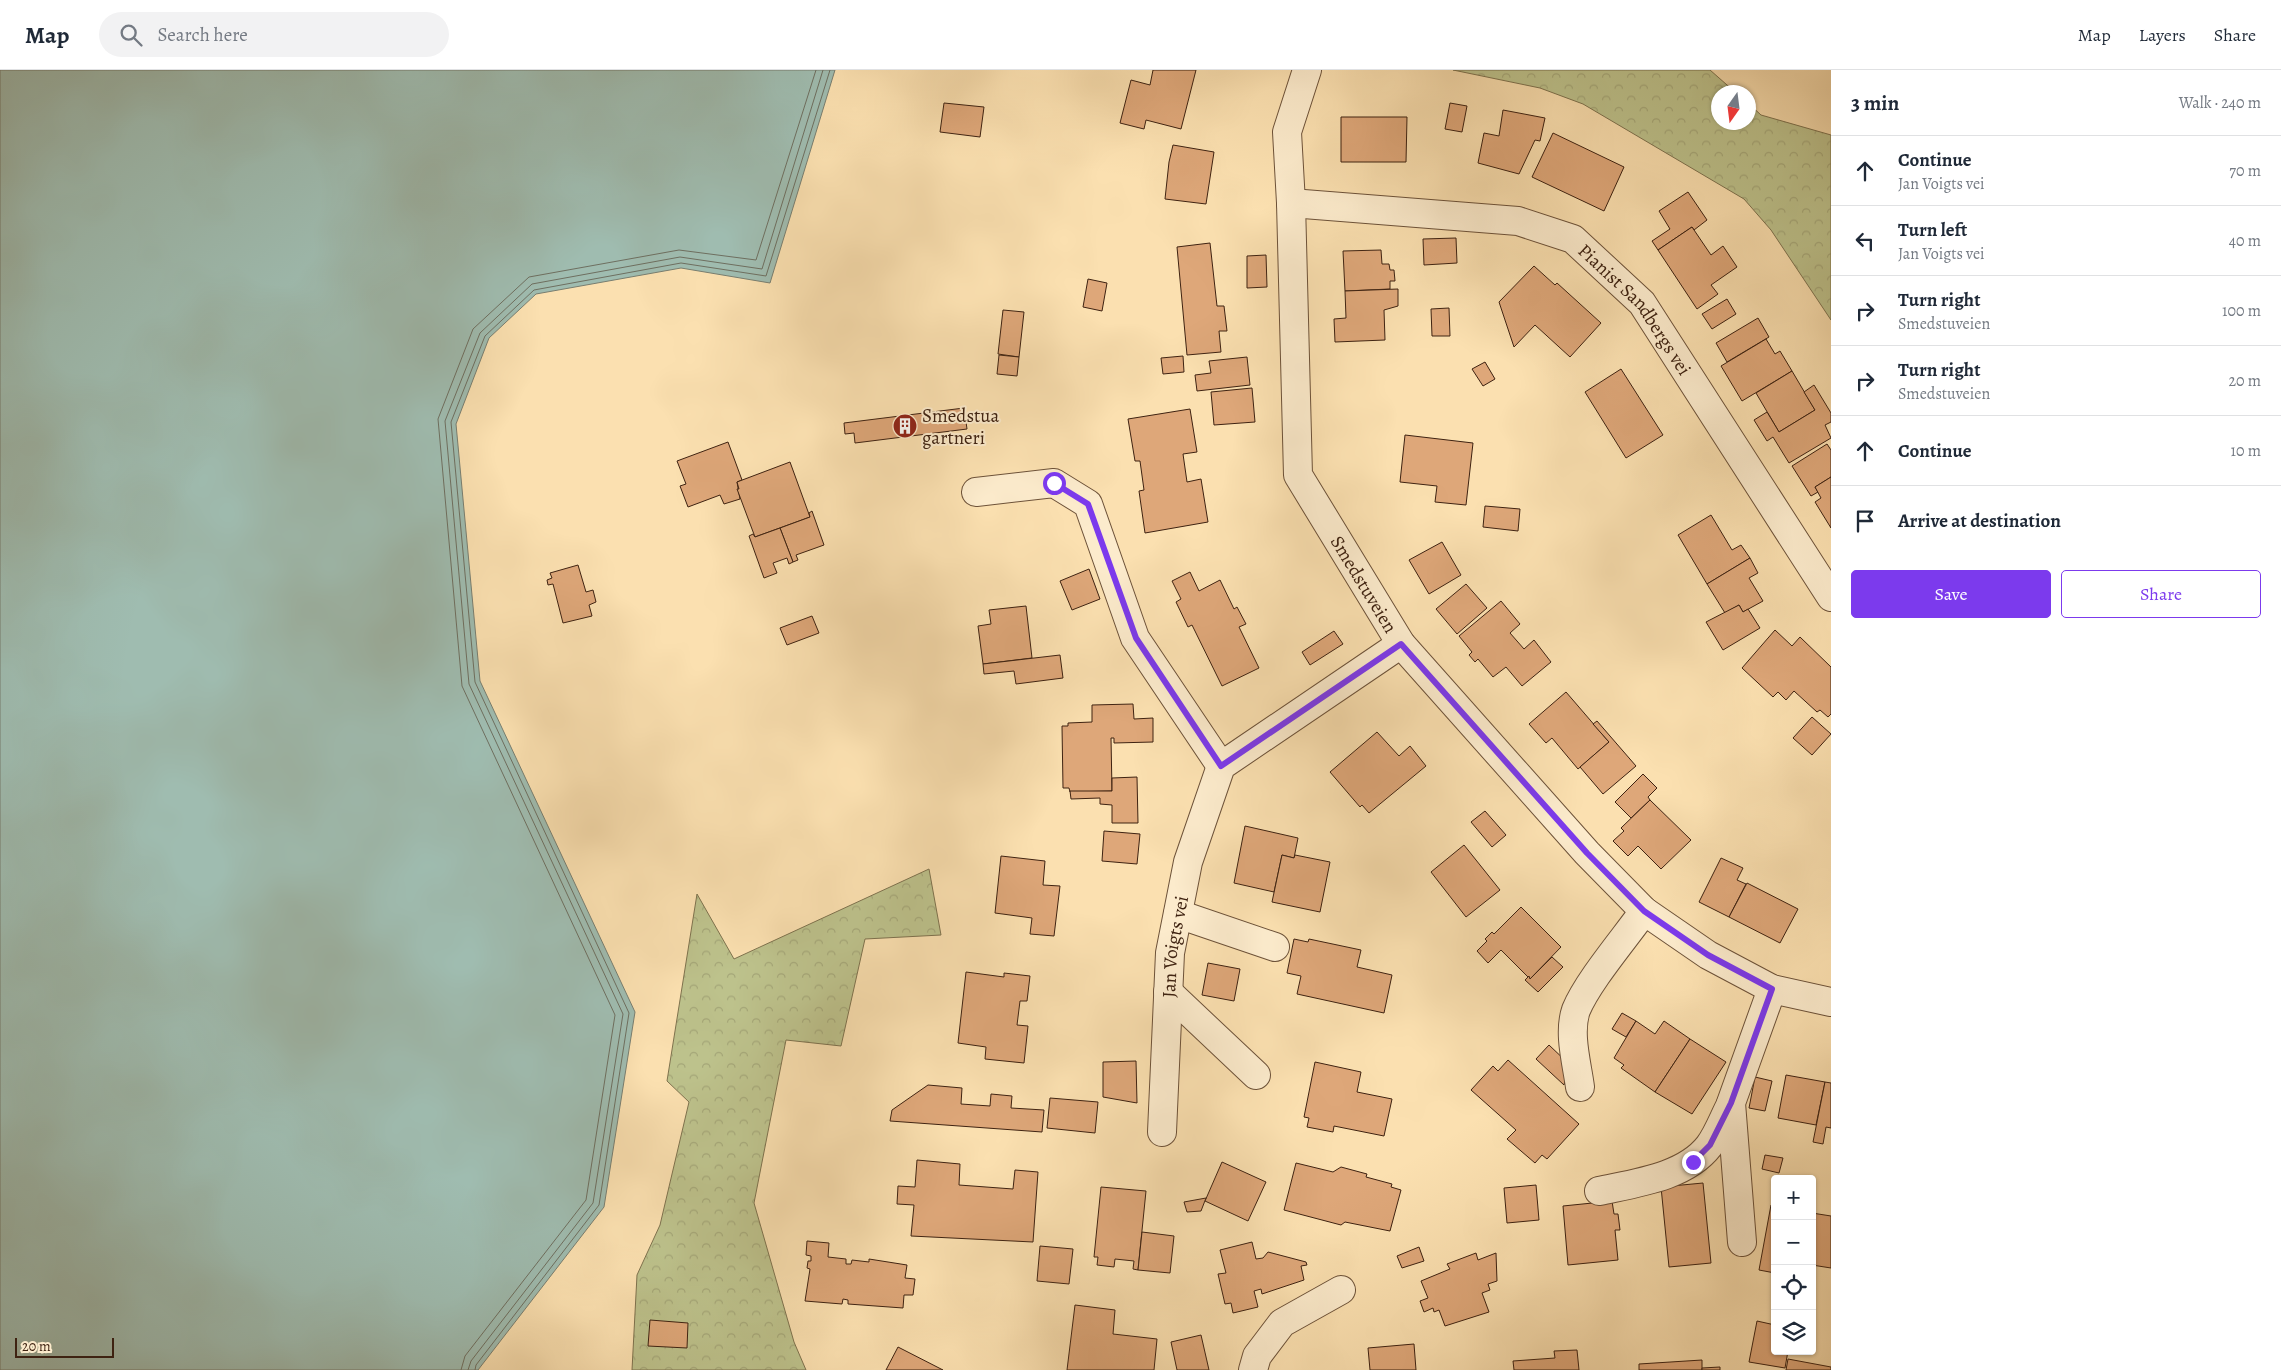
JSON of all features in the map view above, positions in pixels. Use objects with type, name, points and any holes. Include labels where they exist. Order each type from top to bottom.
[{"type":"street","name":"Smedstuveien","points":[[1307,70],[1287,132],[1291,203],[1298,475],[1401,644],[1587,853],[1644,911],[1708,955],[1772,989],[1831,1002]]},
{"type":"street","name":"Pianist Sandbergs vei","points":[[1291,203],[1518,221],[1573,239],[1642,303],[1831,597]]},
{"type":"street","points":[[976,492],[1054,483],[1088,504],[1136,638],[1221,766],[1401,644]]},
{"type":"street","name":"Jan Voigts vei","points":[[1162,1132],[1170,953],[1188,862],[1221,766]]},
{"type":"street","points":[[1580,1087],[1573,1038],[1576,1011],[1590,987],[1644,911]]},
{"type":"street","points":[[1178,914],[1275,947]]},
{"type":"street","points":[[1599,1191],[1659,1177],[1693,1162],[1710,1145],[1731,1103],[1772,989]]},
{"type":"street","points":[[1168,992],[1256,1076]]},
{"type":"street","points":[[1731,1103],[1742,1242]]},
{"type":"street","points":[[1253,1370],[1257,1356],[1282,1323],[1341,1290]]},
{"type":"green space","points":[[1453,70],[1710,70],[1727,85],[1711,85],[1711,130],[1756,130],[1756,110],[1761,115],[1831,135],[1831,320],[1771,230],[1744,199],[1583,104],[1540,88]]},
{"type":"green space","points":[[929,869],[941,935],[865,939],[841,1046],[786,1040],[754,1203],[794,1342],[806,1370],[632,1370],[637,1275],[660,1225],[689,1102],[667,1081],[697,894],[734,959]]},
{"type":"water","points":[[0,70],[835,70],[770,283],[681,268],[536,294],[489,338],[456,424],[480,681],[635,1012],[604,1207],[478,1370],[0,1370]]},
{"type":"building","points":[[1153,70],[1196,70],[1181,129],[1146,120],[1144,129],[1120,123],[1131,80],[1150,85]]},
{"type":"building","points":[[944,103],[984,107],[980,137],[940,132]]},
{"type":"building","points":[[1450,103],[1467,106],[1462,132],[1445,129]]},
{"type":"building","points":[[1503,110],[1545,118],[1540,141],[1535,140],[1519,174],[1478,163],[1484,133],[1499,136]]},
{"type":"building","points":[[1341,117],[1407,117],[1406,162],[1341,162]]},
{"type":"building","points":[[1553,133],[1624,167],[1604,211],[1532,177]]},
{"type":"building","points":[[1173,145],[1214,152],[1206,204],[1165,199]]},
{"type":"building","points":[[1688,192],[1707,220],[1694,230],[1692,227],[1658,250],[1652,241],[1670,229],[1659,211]]},
{"type":"building","points":[[1692,227],[1711,255],[1723,246],[1737,267],[1711,285],[1718,294],[1697,309],[1658,250]]},
{"type":"building","points":[[1456,238],[1457,263],[1424,265],[1423,239]]},
{"type":"building","points":[[1210,243],[1217,306],[1224,306],[1227,331],[1219,331],[1221,352],[1187,355],[1177,247]]},
{"type":"building","points":[[1381,250],[1382,264],[1389,264],[1390,270],[1394,270],[1395,281],[1390,281],[1390,289],[1345,291],[1343,251]]},
{"type":"building","points":[[1266,255],[1267,287],[1247,288],[1247,256]]},
{"type":"building","points":[[1534,266],[1555,285],[1557,283],[1601,323],[1570,357],[1535,325],[1514,347],[1499,302]]},
{"type":"building","points":[[1088,279],[1107,283],[1102,311],[1083,307]]},
{"type":"building","points":[[1398,289],[1398,306],[1384,310],[1385,340],[1335,342],[1334,319],[1346,318],[1345,291]]},
{"type":"building","points":[[1727,299],[1736,314],[1712,329],[1702,314]]},
{"type":"building","points":[[1449,308],[1450,336],[1432,336],[1431,309]]},
{"type":"building","points":[[1003,310],[1024,312],[1019,357],[998,354]]},
{"type":"building","points":[[1758,318],[1769,337],[1727,362],[1716,343]]},
{"type":"building","points":[[1766,339],[1775,354],[1780,351],[1792,371],[1742,401],[1721,366]]},
{"type":"building","points":[[999,355],[1019,357],[1017,376],[997,374]]},
{"type":"building","points":[[1183,356],[1184,372],[1163,374],[1161,358]]},
{"type":"building","points":[[1247,357],[1250,385],[1197,391],[1195,375],[1211,373],[1209,361]]},
{"type":"building","points":[[1485,362],[1495,379],[1483,386],[1472,369]]},
{"type":"building","points":[[1621,369],[1663,435],[1626,458],[1585,392]]},
{"type":"building","points":[[1792,371],[1815,410],[1779,432],[1756,393]]},
{"type":"building","points":[[1814,385],[1831,413],[1831,422],[1825,425],[1831,438],[1789,463],[1773,437],[1767,441],[1754,420],[1767,412],[1779,432],[1815,410],[1804,392]]},
{"type":"building","points":[[1252,388],[1255,422],[1214,425],[1211,392]]},
{"type":"building","name":"Smedstua gartneri","points":[[964,408],[967,429],[855,443],[854,433],[845,434],[844,423]]},
{"type":"building","points":[[1190,409],[1197,452],[1183,454],[1187,482],[1201,479],[1208,522],[1145,533],[1139,491],[1144,490],[1140,461],[1135,461],[1128,419]]},
{"type":"building","points":[[1405,435],[1473,443],[1466,505],[1435,502],[1437,486],[1400,482]]},
{"type":"building","points":[[728,442],[742,480],[737,482],[740,499],[724,504],[720,495],[688,507],[680,486],[686,484],[677,461]]},
{"type":"building","points":[[1827,444],[1831,450],[1831,477],[1815,487],[1818,492],[1811,496],[1792,466]]},
{"type":"building","points":[[790,462],[810,517],[755,537],[737,489],[739,489],[737,482]]},
{"type":"building","points":[[1831,477],[1831,528],[1815,502],[1821,498],[1815,487]]},
{"type":"building","points":[[1485,506],[1520,509],[1518,531],[1483,527]]},
{"type":"building","points":[[812,511],[824,545],[796,555],[798,560],[793,562],[780,528],[810,517],[809,513]]},
{"type":"building","points":[[1711,515],[1732,550],[1741,545],[1750,558],[1707,584],[1678,535]]},
{"type":"building","points":[[780,528],[793,562],[789,564],[787,558],[773,563],[777,573],[764,578],[749,536],[753,534],[755,537]]},
{"type":"building","points":[[1442,542],[1461,575],[1429,594],[1409,560]]},
{"type":"building","points":[[1750,558],[1758,573],[1749,578],[1763,601],[1743,612],[1739,605],[1725,613],[1707,584]]},
{"type":"building","points":[[578,565],[586,592],[593,590],[596,602],[589,605],[592,616],[563,623],[553,584],[548,585],[547,580],[552,578],[550,573]]},
{"type":"building","points":[[1089,569],[1100,599],[1072,610],[1060,581]]},
{"type":"building","points":[[1190,572],[1199,591],[1220,580],[1234,609],[1237,607],[1246,624],[1239,627],[1259,668],[1222,686],[1192,625],[1188,627],[1176,602],[1181,599],[1172,581]]},
{"type":"building","points":[[1466,584],[1487,608],[1457,634],[1436,609]]},
{"type":"building","points":[[1501,601],[1520,624],[1510,633],[1524,649],[1534,640],[1551,662],[1522,686],[1506,667],[1493,677],[1478,659],[1475,662],[1469,655],[1472,652],[1459,636]]},
{"type":"building","points":[[1739,605],[1743,612],[1748,609],[1760,628],[1723,650],[1706,622]]},
{"type":"building","points":[[1026,606],[1032,658],[983,664],[978,626],[991,624],[989,610]]},
{"type":"building","points":[[812,616],[819,633],[787,645],[780,628]]},
{"type":"building","points":[[1775,630],[1792,646],[1800,637],[1831,667],[1831,714],[1828,717],[1820,710],[1817,712],[1794,691],[1786,700],[1778,692],[1773,697],[1742,668]]},
{"type":"building","points":[[1334,631],[1343,644],[1310,665],[1302,652]]},
{"type":"building","points":[[1060,655],[1063,678],[1016,684],[1014,671],[984,674],[983,664]]},
{"type":"building","points":[[1566,692],[1609,742],[1578,769],[1552,738],[1546,743],[1529,724]]},
{"type":"building","points":[[1133,704],[1134,719],[1153,718],[1153,742],[1114,743],[1114,738],[1111,738],[1112,791],[1070,792],[1069,788],[1063,788],[1062,726],[1068,726],[1068,723],[1092,722],[1092,705]]},
{"type":"building","points":[[1812,717],[1831,734],[1812,755],[1793,738]]},
{"type":"building","points":[[1597,721],[1636,766],[1603,794],[1580,767],[1609,742],[1593,724]]},
{"type":"building","points":[[1377,732],[1399,756],[1410,746],[1426,766],[1369,813],[1362,805],[1360,807],[1330,772]]},
{"type":"building","points":[[1643,774],[1657,788],[1648,797],[1650,800],[1631,818],[1615,802]]},
{"type":"building","points":[[1137,777],[1138,823],[1112,823],[1112,805],[1100,804],[1100,798],[1071,799],[1070,791],[1112,791],[1112,778]]},
{"type":"building","points":[[1650,800],[1691,840],[1661,869],[1638,846],[1628,856],[1613,841],[1624,831],[1621,828]]},
{"type":"building","points":[[1485,811],[1506,835],[1492,847],[1471,822]]},
{"type":"building","points":[[1245,826],[1298,838],[1294,858],[1282,855],[1274,892],[1234,883]]},
{"type":"building","points":[[1104,831],[1140,834],[1137,864],[1102,861]]},
{"type":"building","points":[[1464,845],[1500,890],[1466,917],[1431,872]]},
{"type":"building","points":[[1282,855],[1294,858],[1295,855],[1330,862],[1320,912],[1272,902]]},
{"type":"building","points":[[1001,856],[1045,861],[1043,885],[1060,886],[1054,936],[1030,934],[1032,918],[995,913]]},
{"type":"building","points":[[1721,858],[1743,868],[1737,880],[1746,884],[1729,917],[1699,902]]},
{"type":"building","points":[[1747,883],[1798,909],[1780,943],[1729,917]]},
{"type":"building","points":[[1521,907],[1561,947],[1530,979],[1501,950],[1488,963],[1477,951],[1487,941],[1485,939],[1492,932],[1494,934]]},
{"type":"building","points":[[1294,939],[1308,942],[1309,939],[1361,950],[1357,967],[1392,975],[1384,1013],[1297,994],[1301,976],[1287,973]]},
{"type":"building","points":[[1552,957],[1563,967],[1538,992],[1525,980],[1529,976],[1530,979]]},
{"type":"building","points":[[1208,963],[1240,969],[1234,1001],[1202,995]]},
{"type":"building","points":[[966,972],[1004,977],[1004,973],[1030,976],[1027,1001],[1020,1001],[1017,1025],[1028,1026],[1024,1063],[985,1059],[986,1047],[958,1043]]},
{"type":"building","points":[[1622,1013],[1636,1021],[1626,1037],[1612,1029]]},
{"type":"building","points":[[1636,1021],[1655,1034],[1664,1021],[1690,1039],[1655,1092],[1621,1068],[1624,1065],[1614,1058]]},
{"type":"building","points":[[1690,1039],[1726,1062],[1692,1114],[1655,1092]]},
{"type":"building","points":[[1549,1045],[1569,1064],[1564,1085],[1536,1059]]},
{"type":"building","points":[[1508,1060],[1579,1124],[1547,1159],[1542,1155],[1535,1163],[1507,1139],[1516,1130],[1471,1090],[1493,1066],[1498,1071]]},
{"type":"building","points":[[1136,1061],[1137,1103],[1103,1097],[1103,1062]]},
{"type":"building","points":[[1315,1062],[1361,1072],[1357,1092],[1392,1099],[1384,1136],[1334,1126],[1333,1132],[1307,1127],[1309,1118],[1304,1117]]},
{"type":"building","points":[[1786,1075],[1825,1082],[1816,1125],[1778,1118]]},
{"type":"building","points":[[1755,1077],[1772,1081],[1765,1111],[1749,1108]]},
{"type":"building","points":[[1825,1082],[1831,1083],[1831,1128],[1826,1127],[1823,1144],[1813,1142]]},
{"type":"building","points":[[928,1085],[962,1088],[961,1104],[990,1106],[991,1094],[1012,1096],[1011,1108],[1044,1110],[1042,1132],[890,1121],[892,1110]]},
{"type":"building","points":[[1050,1098],[1098,1102],[1095,1133],[1047,1128]]},
{"type":"building","points":[[1765,1155],[1783,1158],[1779,1173],[1762,1169]]},
{"type":"building","points":[[917,1160],[960,1164],[959,1185],[1013,1189],[1015,1170],[1038,1172],[1033,1242],[911,1236],[914,1205],[897,1204],[898,1186],[915,1187]]},
{"type":"building","points":[[1222,1162],[1266,1182],[1248,1221],[1205,1201]]},
{"type":"building","points":[[1296,1163],[1333,1172],[1341,1167],[1367,1174],[1366,1177],[1392,1184],[1391,1187],[1401,1190],[1390,1231],[1345,1222],[1341,1225],[1284,1210]]},
{"type":"building","points":[[1703,1183],[1711,1263],[1669,1267],[1661,1187]]},
{"type":"building","points":[[1536,1185],[1539,1220],[1507,1223],[1504,1188]]},
{"type":"building","points":[[1101,1187],[1146,1191],[1138,1270],[1133,1269],[1134,1261],[1115,1259],[1114,1267],[1097,1265],[1098,1257],[1094,1257]]},
{"type":"building","points":[[1206,1198],[1201,1211],[1187,1212],[1184,1202]]},
{"type":"building","points":[[1612,1201],[1614,1214],[1618,1214],[1620,1230],[1615,1230],[1618,1260],[1568,1265],[1563,1206]]},
{"type":"building","points":[[1771,1205],[1771,1272],[1759,1270]]},
{"type":"building","points":[[1816,1214],[1831,1216],[1831,1268],[1816,1266]]},
{"type":"building","points":[[1142,1232],[1174,1236],[1170,1273],[1138,1270]]},
{"type":"building","points":[[807,1241],[829,1243],[828,1257],[846,1259],[846,1264],[851,1264],[852,1260],[869,1262],[869,1259],[907,1265],[905,1278],[915,1279],[913,1295],[904,1295],[903,1308],[848,1304],[848,1300],[843,1299],[842,1304],[805,1301],[810,1269],[807,1268],[808,1261],[811,1261],[811,1256],[806,1255]]},
{"type":"building","points":[[1252,1242],[1256,1259],[1263,1258],[1268,1252],[1306,1262],[1307,1265],[1301,1266],[1304,1280],[1262,1294],[1261,1289],[1254,1291],[1258,1307],[1233,1313],[1231,1303],[1225,1304],[1218,1274],[1226,1273],[1220,1250]]},
{"type":"building","points":[[1040,1246],[1073,1249],[1069,1284],[1037,1281]]},
{"type":"building","points":[[1419,1247],[1424,1261],[1402,1268],[1397,1256]]},
{"type":"building","points":[[1476,1253],[1478,1260],[1496,1253],[1497,1281],[1488,1284],[1490,1290],[1482,1293],[1489,1312],[1445,1326],[1439,1310],[1434,1312],[1433,1308],[1424,1312],[1420,1301],[1428,1298],[1421,1281],[1450,1269],[1447,1264]]},
{"type":"building","points":[[1075,1305],[1115,1310],[1113,1334],[1157,1339],[1154,1370],[1067,1370]]},
{"type":"building","points":[[650,1320],[688,1323],[687,1348],[648,1346]]},
{"type":"building","points":[[1757,1321],[1771,1324],[1771,1355],[1787,1355],[1785,1368],[1749,1362]]},
{"type":"building","points":[[1201,1335],[1209,1370],[1177,1370],[1171,1342]]},
{"type":"building","points":[[1414,1344],[1416,1370],[1370,1370],[1368,1348]]},
{"type":"building","points":[[898,1347],[943,1370],[886,1370]]},
{"type":"building","points":[[1577,1350],[1579,1370],[1514,1370],[1513,1361],[1555,1358],[1554,1351]]},
{"type":"building","points":[[1788,1359],[1831,1367],[1831,1370],[1786,1370]]},
{"type":"building","points":[[1702,1360],[1702,1370],[1639,1370],[1639,1364]]},
{"type":"building","points":[[1720,1367],[1720,1370],[1702,1370],[1702,1368]]},
{"type":"place","name":"Smedstua gartneri","points":[[905,426]]},
{"type":"route","points":[[1054,483],[1088,504],[1136,638],[1221,766],[1401,644],[1587,853],[1644,911],[1708,955],[1772,989],[1731,1103],[1710,1145],[1693,1162]]}]
